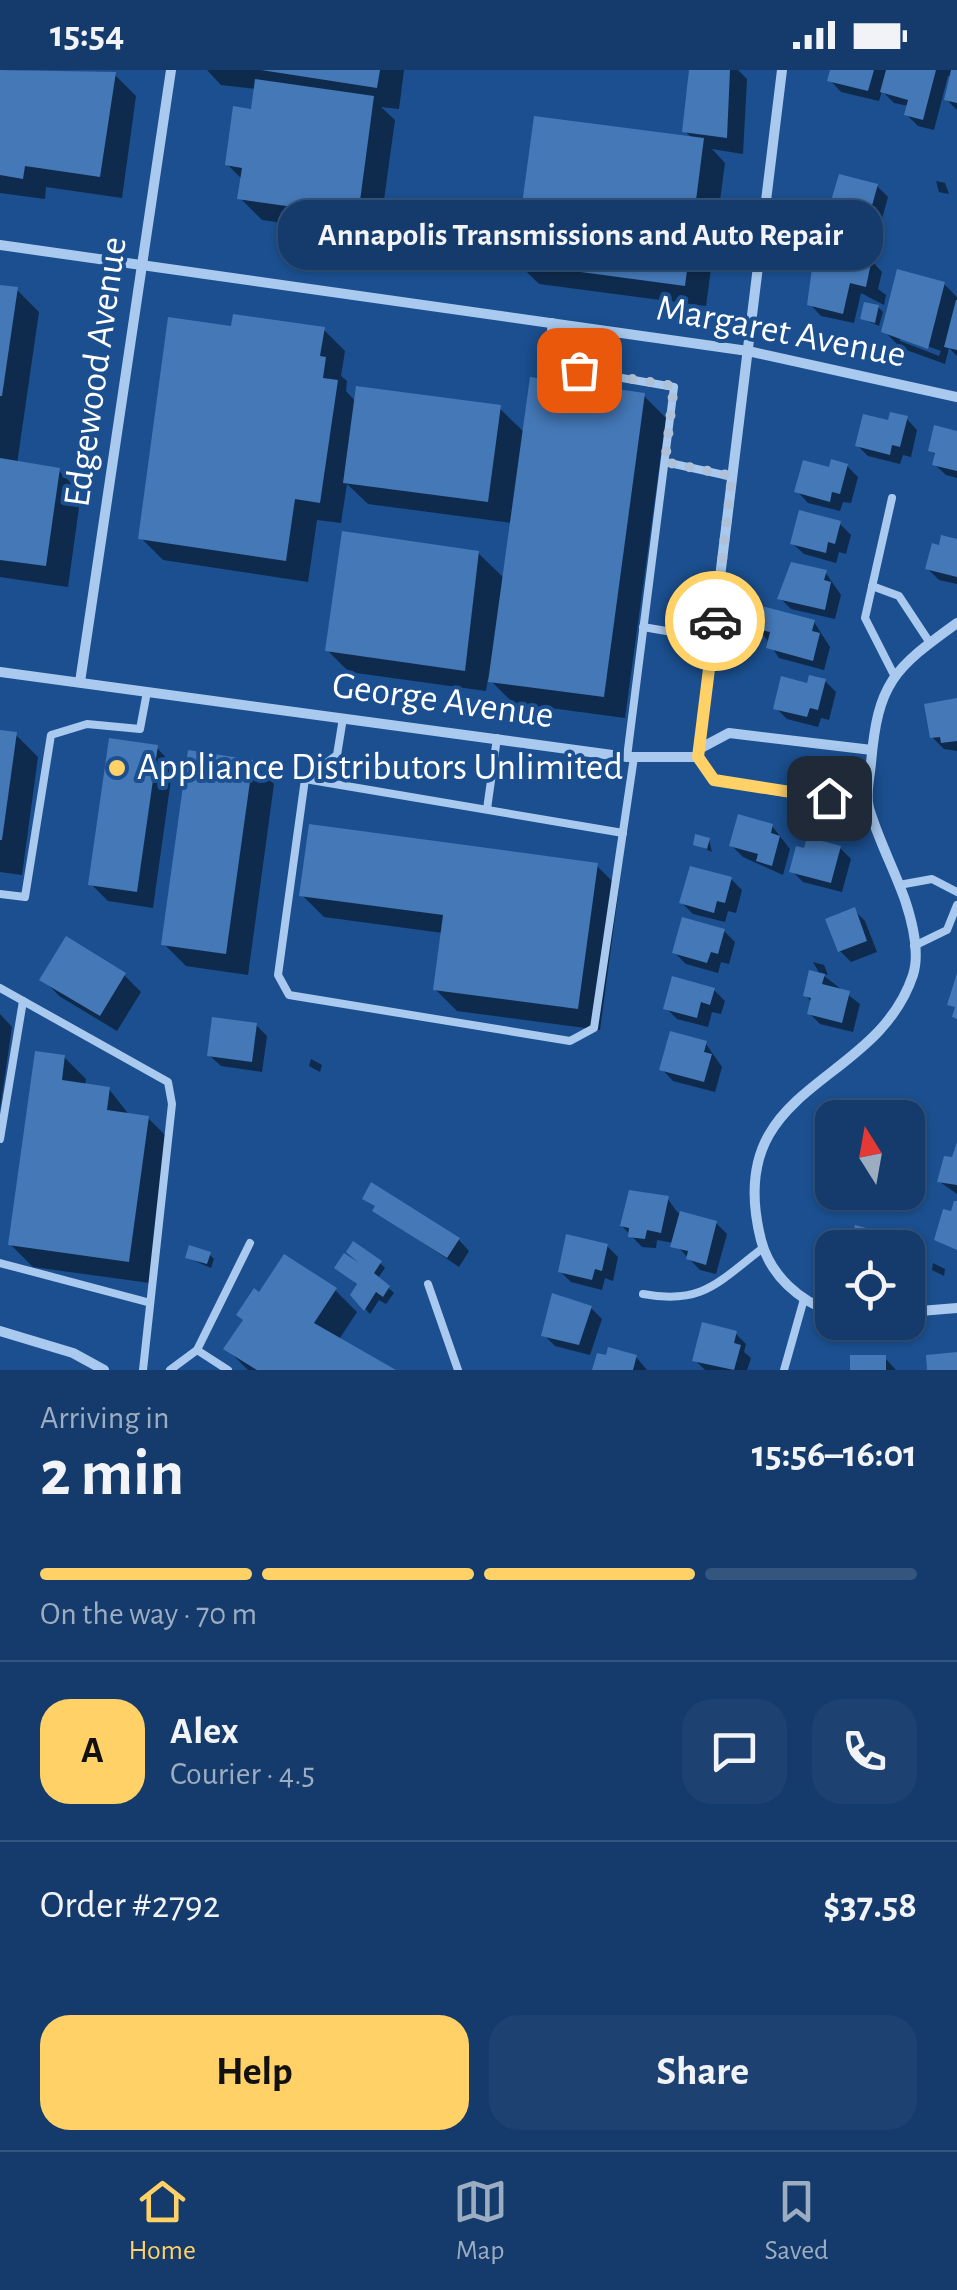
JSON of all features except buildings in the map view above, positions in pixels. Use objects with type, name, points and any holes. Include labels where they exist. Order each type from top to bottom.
[{"type":"street","name":"Edgewood Avenue","points":[[80,682],[171,70]]},
{"type":"street","points":[[782,70],[698,753],[714,780],[867,804]]},
{"type":"street","name":"Margaret Avenue","points":[[0,244],[748,350],[957,397]]},
{"type":"street","points":[[815,1304],[784,1284],[763,1248],[753,1190],[756,1161],[768,1131],[879,1026],[914,973],[914,946],[900,884],[867,804],[876,708],[894,676],[957,623]]},
{"type":"street","name":"George Avenue","points":[[0,672],[631,757],[698,753],[729,733],[872,750]]},
{"type":"street","points":[[925,1311],[957,1308]]},
{"type":"street","points":[[0,1331],[73,1353],[104,1370]]},
{"type":"lane","points":[[343,718],[337,755],[305,779],[278,975],[289,995],[570,1041],[594,1028],[623,832],[643,627],[674,386],[548,365],[552,322]]},
{"type":"lane","points":[[665,462],[732,476]]},
{"type":"lane","points":[[892,498],[864,618],[894,676]]},
{"type":"lane","points":[[872,586],[899,596],[930,642]]},
{"type":"lane","points":[[643,627],[714,639]]},
{"type":"lane","points":[[0,894],[24,897],[51,735],[87,724],[140,729],[147,692]]},
{"type":"lane","points":[[486,809],[497,738]]},
{"type":"lane","points":[[305,779],[623,832]]},
{"type":"lane","points":[[900,884],[932,879],[957,892]]},
{"type":"lane","points":[[914,946],[947,930],[957,905]]},
{"type":"lane","points":[[0,988],[168,1082],[172,1104],[147,1302],[144,1370]]},
{"type":"lane","points":[[0,1139],[23,1001]]},
{"type":"lane","points":[[170,1370],[197,1350],[250,1243]]},
{"type":"lane","points":[[643,1294],[678,1300],[705,1292],[763,1248]]},
{"type":"lane","points":[[0,1262],[147,1302]]},
{"type":"lane","points":[[428,1284],[458,1370]]},
{"type":"lane","points":[[784,1370],[804,1299]]},
{"type":"lane","points":[[197,1350],[228,1370]]},
{"type":"way so far","points":[[579,370],[674,386],[665,462],[732,476],[715,621]]},
{"type":"place","name":"Annapolis Transmissions and Auto Repair","points":[[579,370]]},
{"type":"place","name":"Appliance Distributors Unlimited","points":[[117,768]]},
{"type":"route","points":[[715,621],[698,757],[714,780],[829,798]]}]
